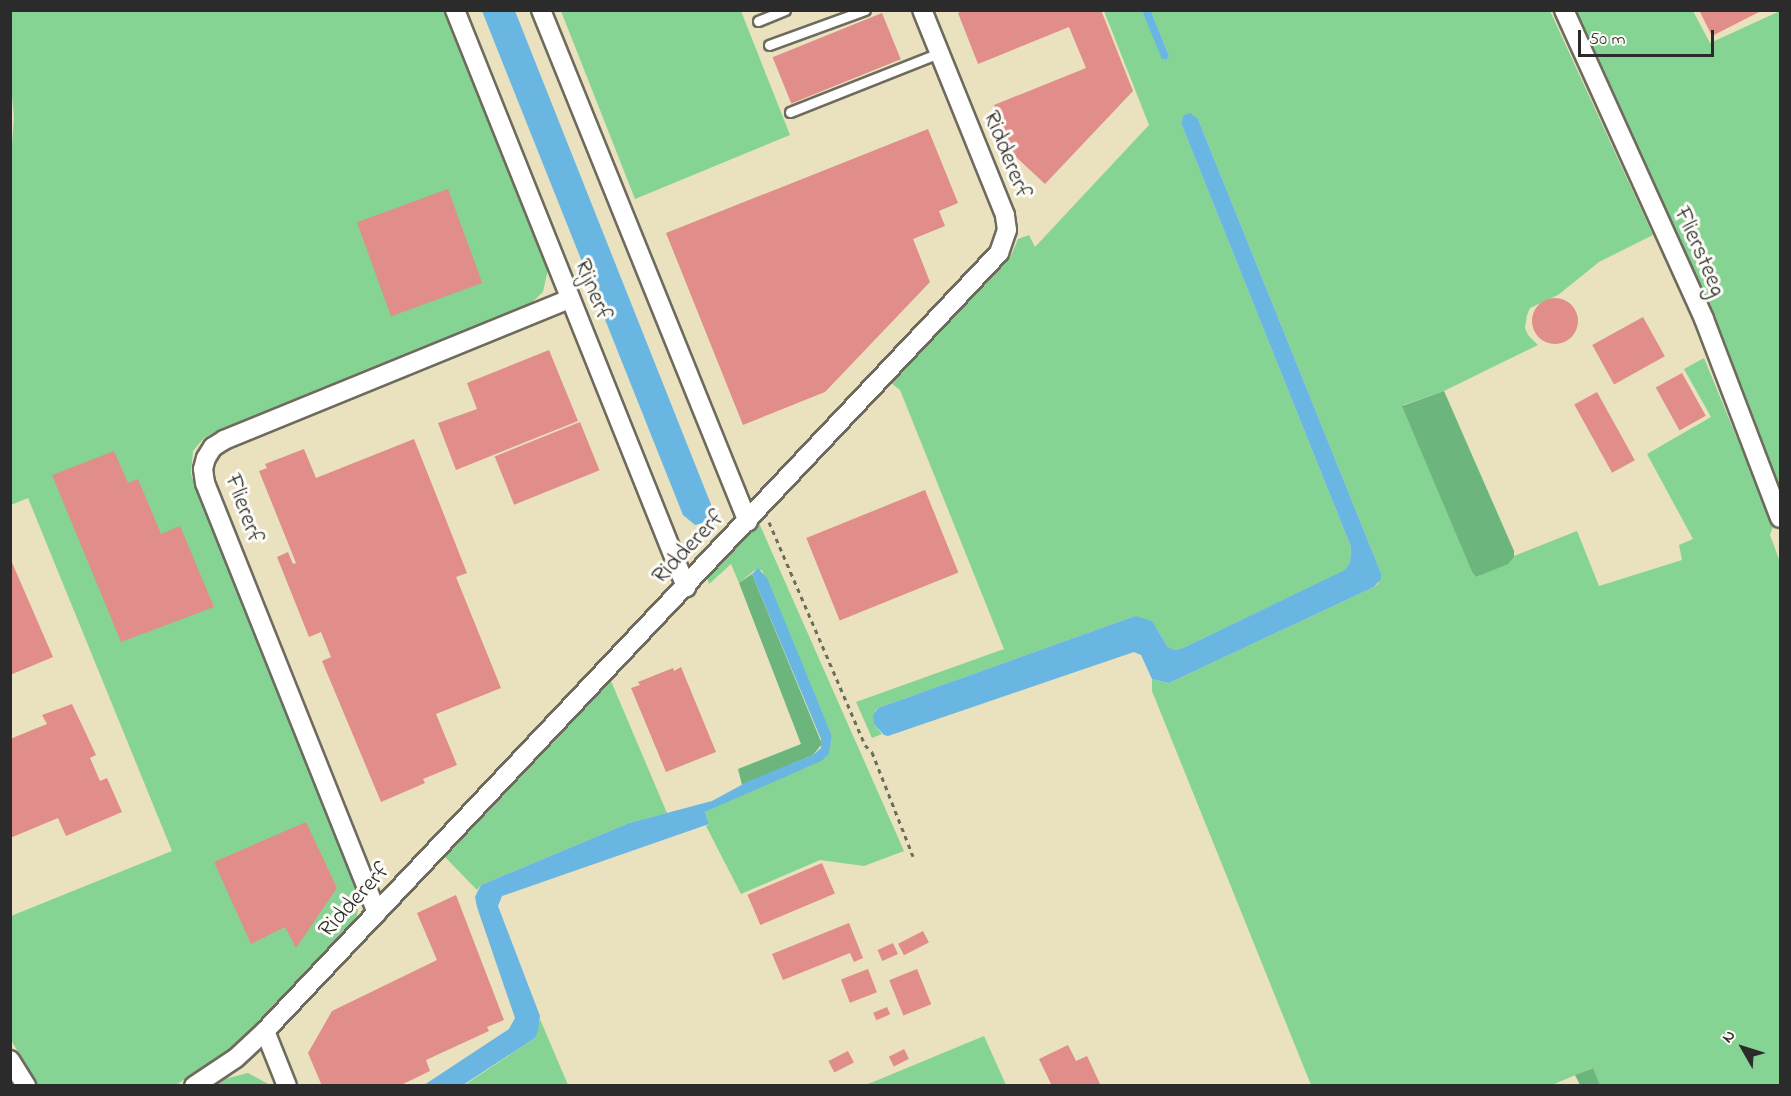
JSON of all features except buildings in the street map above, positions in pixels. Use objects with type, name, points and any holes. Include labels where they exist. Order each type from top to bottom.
[{"type":"street","name":"Rijnerf","points":[[455,10],[686,587]]},
{"type":"street","points":[[541,10],[748,522]]},
{"type":"street","name":"Riddererf","points":[[194,1086],[236,1058],[265,1031],[993,261],[1004,242],[1007,231],[1005,215],[922,10]]},
{"type":"street","name":"Fliersteeg","points":[[1564,10],[1704,319],[1780,518]]},
{"type":"street","name":"Fliererf","points":[[377,913],[205,483],[203,468],[206,458],[213,447],[224,440],[570,299]]},
{"type":"street","points":[[265,1031],[287,1086]]},
{"type":"street","points":[[10,1060],[26,1086]]},
{"type":"lane","points":[[758,21],[785,10]]},
{"type":"lane","points":[[769,45],[865,10]]},
{"type":"lane","points":[[790,112],[939,53]]},
{"type":"path","points":[[761,508],[768,519],[865,745],[872,752],[913,856]]},
{"type":"green space","points":[[11,11],[446,11],[548,269],[543,292],[527,307],[211,434],[204,438],[193,451],[191,474],[356,887],[359,902],[357,916],[350,925],[269,1013],[229,1050],[176,1085],[38,1085],[11,1040],[11,916],[172,851],[28,498],[11,505],[10,171],[14,117],[10,76]]},
{"type":"green space","points":[[561,11],[741,11],[790,135],[635,199]]},
{"type":"green space","points":[[1104,11],[1142,11],[1164,60],[1169,56],[1151,11],[1550,11],[1653,235],[1599,262],[1558,295],[1530,308],[1525,328],[1528,335],[1538,345],[1444,391],[1403,405],[1472,572],[1477,577],[1514,556],[1577,531],[1599,586],[1682,560],[1679,545],[1693,539],[1647,454],[1711,417],[1684,369],[1704,358],[1773,526],[1770,535],[1780,562],[1780,1085],[1600,1085],[1592,1068],[1552,1085],[1311,1085],[1152,691],[1152,679],[1169,683],[1374,587],[1378,584],[1381,573],[1198,119],[1183,116],[1181,123],[1351,547],[1350,562],[1346,570],[1175,650],[1168,647],[1157,629],[1135,616],[878,708],[875,711],[874,724],[882,734],[872,738],[856,702],[1004,649],[900,390],[891,383],[1010,258],[1018,239],[1029,235],[1035,247],[1149,125]]},
{"type":"green space","points":[[1575,11],[1693,11],[1710,43],[1780,11],[1780,495],[1684,249]]},
{"type":"green space","points":[[1444,391],[1514,551],[1514,557],[1508,564],[1476,577],[1402,406]]},
{"type":"green space","points":[[759,523],[904,851],[864,866],[820,860],[741,894],[706,826],[709,824],[705,812],[829,754],[832,736],[762,570],[755,570],[739,583],[731,564],[709,584],[707,577]]},
{"type":"green space","points":[[752,574],[822,744],[813,755],[742,785],[738,769],[801,744],[739,583]]},
{"type":"green space","points":[[611,681],[667,813],[629,823],[481,885],[477,890],[445,857]]},
{"type":"green space","points":[[540,1019],[568,1085],[463,1086],[535,1038]]},
{"type":"green space","points":[[984,1036],[1006,1085],[865,1085],[873,1082]]},
{"type":"green space","points":[[1593,1068],[1600,1085],[1580,1085],[1575,1075]]},
{"type":"green space","points":[[248,1073],[270,1085],[216,1085],[225,1079]]},
{"type":"water","points":[[482,11],[515,11],[712,507],[710,517],[703,523],[695,525],[683,515]]},
{"type":"water","points":[[1142,11],[1151,11],[1169,56],[1166,60],[1162,59]]},
{"type":"water","points":[[1190,113],[1198,119],[1381,573],[1381,579],[1374,587],[1169,683],[1152,679],[1141,655],[1134,652],[888,736],[884,735],[874,724],[873,715],[878,708],[1135,616],[1152,621],[1168,647],[1175,650],[1183,648],[1345,570],[1350,562],[1351,547],[1181,123],[1183,116]]},
{"type":"water","points":[[758,568],[767,578],[832,736],[829,754],[821,761],[705,812],[709,824],[502,896],[498,906],[540,1016],[538,1031],[535,1038],[463,1085],[424,1085],[509,1029],[515,1018],[477,907],[475,897],[481,885],[629,823],[712,801],[747,782],[813,755],[821,748],[821,739],[752,574]]}]
